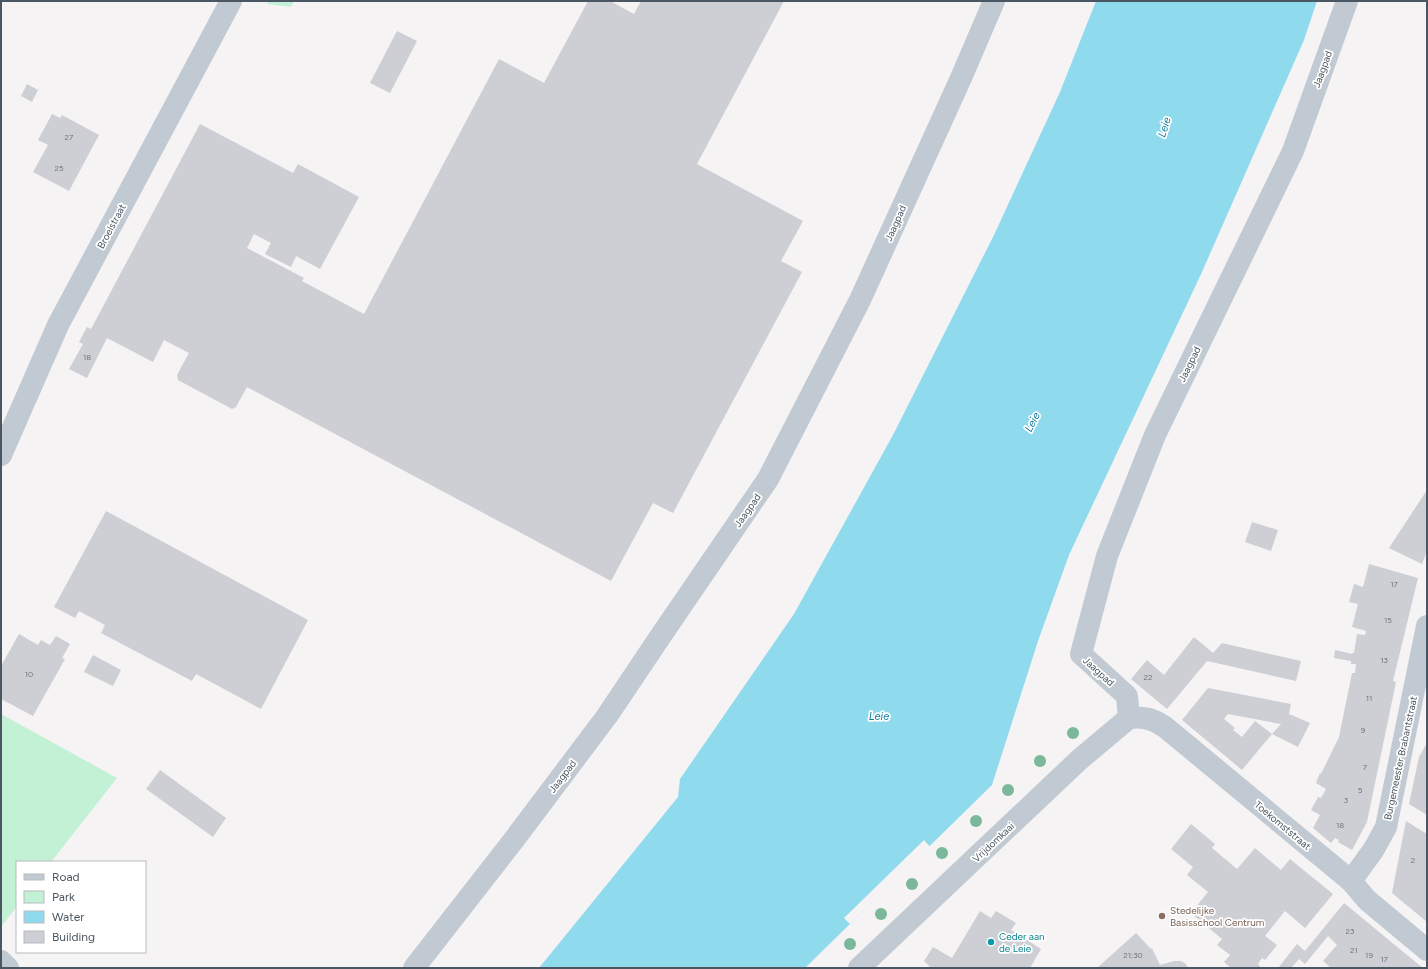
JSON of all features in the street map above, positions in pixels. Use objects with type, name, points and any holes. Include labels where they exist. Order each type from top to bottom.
[{"type":"street","name":"Broelstraat","points":[[1,455],[58,325],[231,1]]},
{"type":"street","name":"Jaagpad","points":[[414,968],[513,841],[607,716],[666,627],[768,479],[860,300],[994,1]]},
{"type":"street","name":"Jaagpad","points":[[1129,718],[1127,696],[1081,654],[1107,556],[1155,435],[1293,151],[1347,1]]},
{"type":"street","name":"Burgemeester Brabantstraat","points":[[1351,882],[1374,849],[1386,827],[1427,626]]},
{"type":"street","name":"Toekomststraat","points":[[1129,718],[1137,717],[1152,719],[1165,727],[1351,882],[1367,900],[1427,950]]},
{"type":"street","name":"Vrijdomkaai","points":[[859,968],[1079,760],[1129,718]]},
{"type":"street","points":[[1,961],[8,968]]},
{"type":"green space","points":[[268,1],[294,1],[291,7],[268,4]]},
{"type":"green space","points":[[1,714],[117,778],[52,861],[16,861],[16,907],[1,927]]},
{"type":"water","name":"Leie","points":[[1096,1],[1317,1],[1304,40],[1202,272],[1069,555],[1038,641],[992,785],[805,968],[539,968],[678,797],[680,779],[794,614],[893,435],[994,235],[1060,92]]},
{"type":"pier","points":[[924,840],[930,847],[850,924],[844,918]]},
{"type":"building","points":[[588,1],[610,1],[634,14],[641,1],[784,1],[697,164],[803,221],[781,261],[802,272],[673,513],[653,503],[611,581],[247,387],[236,407],[232,409],[178,380],[177,375],[189,353],[164,340],[153,362],[107,338],[87,378],[69,369],[83,344],[79,342],[87,327],[91,329],[200,124],[293,173],[298,164],[359,197],[320,269],[296,256],[291,267],[265,254],[271,243],[254,234],[247,248],[304,278],[302,281],[364,314],[499,59],[544,83]]},
{"type":"building","points":[[397,31],[417,41],[390,93],[370,83]]},
{"type":"building","points":[[27,84],[38,90],[32,102],[21,96]]},
{"type":"building","points":[[52,114],[60,118],[62,115],[99,135],[69,191],[33,172],[48,145],[38,140]]},
{"type":"building","points":[[1427,490],[1427,551],[1422,564],[1389,548]]},
{"type":"building","points":[[106,511],[308,620],[261,709],[196,674],[192,681],[101,633],[105,625],[79,611],[75,618],[54,607]]},
{"type":"building","points":[[1252,522],[1278,530],[1271,551],[1245,542]]},
{"type":"building","points":[[1369,564],[1418,578],[1393,681],[1396,682],[1367,822],[1352,850],[1338,842],[1339,840],[1335,838],[1331,843],[1313,828],[1320,815],[1311,810],[1318,797],[1321,798],[1326,789],[1316,783],[1339,737],[1352,673],[1355,673],[1356,664],[1351,664],[1351,661],[1334,658],[1335,650],[1352,654],[1354,653],[1357,634],[1365,635],[1366,631],[1352,627],[1358,604],[1349,602],[1354,584],[1363,587]]},
{"type":"building","points":[[19,634],[38,645],[41,640],[50,645],[56,636],[70,644],[62,658],[65,659],[33,716],[1,699],[1,666]]},
{"type":"building","points":[[1194,637],[1213,653],[1222,643],[1301,661],[1296,681],[1207,661],[1167,709],[1131,679],[1147,660],[1164,675]]},
{"type":"building","points":[[93,655],[121,670],[113,686],[84,672]]},
{"type":"building","points":[[1208,688],[1291,704],[1289,714],[1310,723],[1298,747],[1272,734],[1242,770],[1182,720]],"holes":[[[1228,714],[1281,724],[1272,734],[1255,721],[1242,737],[1233,730],[1235,728],[1224,719]]]},
{"type":"building","points":[[1427,743],[1427,815],[1409,804],[1419,757]]},
{"type":"building","points":[[160,770],[226,818],[213,837],[146,789]]},
{"type":"building","points":[[1406,821],[1427,834],[1427,922],[1392,893]]},
{"type":"building","points":[[1191,824],[1215,844],[1212,848],[1237,869],[1255,848],[1281,870],[1290,859],[1333,894],[1305,928],[1285,911],[1265,936],[1277,945],[1265,960],[1262,958],[1258,964],[1260,966],[1259,968],[1231,968],[1224,962],[1230,955],[1217,945],[1222,939],[1191,913],[1208,892],[1187,875],[1193,867],[1171,849]]},
{"type":"building","points":[[1344,903],[1423,968],[1331,968],[1323,961],[1337,945],[1328,936],[1305,964],[1299,959],[1291,968],[1278,968],[1297,944],[1305,951]]},
{"type":"building","name":"Ceder aan de Leie","points":[[980,911],[991,918],[996,911],[1016,923],[1011,930],[1041,949],[1030,968],[931,968],[924,961],[933,947],[952,958]]},
{"type":"building","points":[[1136,933],[1151,949],[1152,948],[1160,965],[1174,961],[1181,961],[1186,964],[1188,968],[1097,968]]},
{"type":"place","name":"Stedelijke Basisschool Centrum","points":[[1162,916]]},
{"type":"place","name":"Ceder aan de Leie","points":[[991,942]]}]
